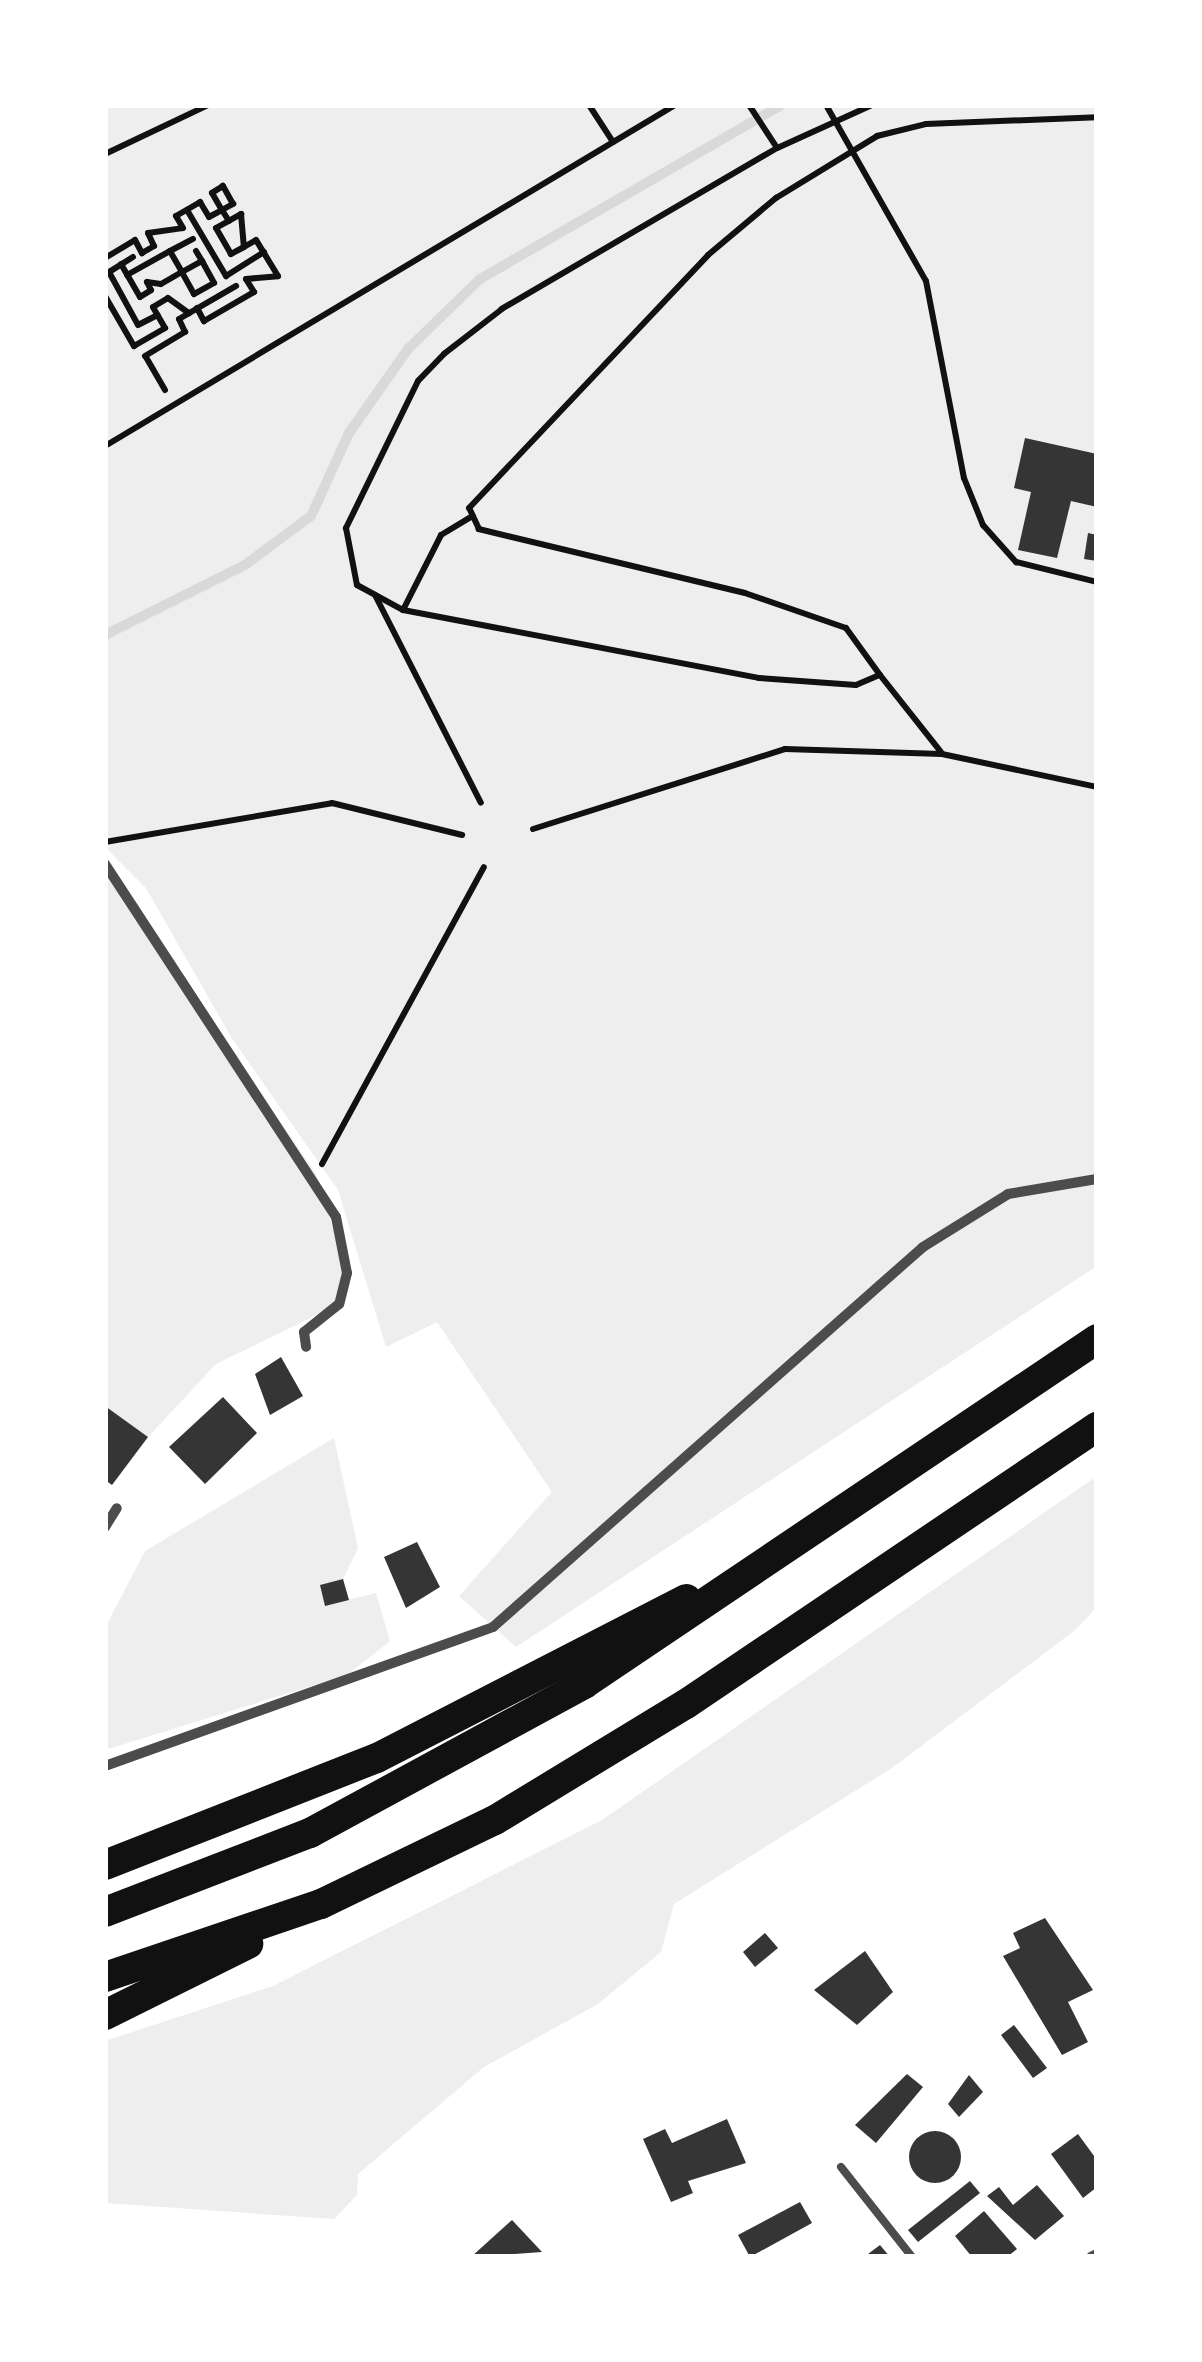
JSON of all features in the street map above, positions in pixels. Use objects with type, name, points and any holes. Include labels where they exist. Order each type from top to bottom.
[{"type":"highway","points":[[105,1912],[395,1792],[584,1684],[1097,1339]]},
{"type":"highway","points":[[105,2015],[495,1820],[686,1704],[1097,1427]]},
{"type":"highway","points":[[105,1865],[377,1758],[786,1547]]},
{"type":"highway","points":[[105,1977],[321,1904]]},
{"type":"street","points":[[105,864],[316,1174],[347,1273],[339,1304],[304,1332],[306,1347]]},
{"type":"street","points":[[105,1766],[494,1627],[923,1247],[1008,1194],[1097,1179]]},
{"type":"street","points":[[105,1527],[117,1508]]},
{"type":"lane","points":[[842,2168],[912,2257]]},
{"type":"path","points":[[105,154],[208,105]]},
{"type":"path","points":[[590,105],[613,142]]},
{"type":"path","points":[[105,446],[675,105]]},
{"type":"path","points":[[749,105],[777,148]]},
{"type":"path","points":[[826,105],[877,190],[939,318],[953,426],[983,526],[1016,562],[1097,582]]},
{"type":"path","points":[[872,105],[777,148],[502,309],[418,381],[346,528],[357,584],[403,610],[759,678],[856,686],[880,675]]},
{"type":"path","points":[[942,754],[846,628],[745,593],[479,529],[473,516],[478,490],[776,198],[877,136],[910,128],[1097,117]]},
{"type":"path","points":[[105,258],[134,240],[142,253],[154,246],[148,233],[183,228],[176,216],[200,202],[209,218],[222,210],[228,221]]},
{"type":"path","points":[[187,210],[226,276],[264,252]]},
{"type":"path","points":[[198,308],[201,323],[254,292],[246,279],[278,276],[256,240],[244,247],[231,254],[216,228],[241,214],[244,247]]},
{"type":"path","points":[[127,275],[193,239]]},
{"type":"path","points":[[170,251],[194,294],[214,283],[196,252]]},
{"type":"path","points":[[133,257],[108,272],[138,325],[158,315]]},
{"type":"path","points":[[121,264],[140,297],[152,290],[147,282],[182,272],[202,261]]},
{"type":"path","points":[[165,390],[145,356],[185,332],[179,319],[236,286]]},
{"type":"path","points":[[105,296],[134,346],[166,328],[153,306],[168,298],[188,313]]},
{"type":"path","points":[[403,610],[441,535],[473,516]]},
{"type":"path","points":[[375,594],[481,803]]},
{"type":"path","points":[[533,829],[785,749],[942,754],[1097,787]]},
{"type":"path","points":[[105,842],[332,803],[462,836]]},
{"type":"path","points":[[316,1174],[484,867]]},
{"type":"shaded area","points":[[105,105],[1097,105],[1097,1266],[516,1647],[459,1596],[552,1492],[437,1322],[386,1347],[338,1190],[231,1037],[146,888],[105,847]]},
{"type":"shaded area","points":[[105,864],[316,1174],[347,1273],[339,1304],[216,1364],[148,1437],[105,1406]]},
{"type":"shaded area","points":[[334,1438],[358,1548],[343,1579],[321,1585],[325,1605],[376,1593],[390,1641],[347,1675],[105,1750],[105,1628],[145,1551]]},
{"type":"shaded area","points":[[1097,1476],[1097,1607],[1074,1631],[892,1768],[674,1904],[661,1952],[598,2004],[484,2067],[358,2174],[357,2195],[334,2219],[105,2203],[105,2041],[273,1986],[602,1820]]},
{"type":"building","points":[[1025,438],[1097,454],[1097,507],[1071,501],[1057,558],[1018,550],[1031,492],[1014,488]]},
{"type":"building","points":[[1088,533],[1097,535],[1097,561],[1084,559]]},
{"type":"building","points":[[281,1357],[303,1396],[270,1415],[255,1374]]},
{"type":"building","points":[[223,1397],[257,1433],[205,1484],[169,1447]]},
{"type":"building","points":[[105,1406],[148,1437],[112,1485],[105,1480]]},
{"type":"building","points":[[417,1542],[440,1587],[406,1608],[384,1557]]},
{"type":"building","points":[[343,1579],[349,1600],[325,1606],[320,1585]]},
{"type":"building","points":[[1045,1918],[1093,1990],[1068,2002],[1088,2042],[1062,2055],[1003,1956],[1020,1948],[1013,1933]]},
{"type":"building","points":[[765,1933],[778,1948],[755,1967],[743,1952]]},
{"type":"building","points":[[865,1951],[893,1992],[857,2025],[814,1990]]},
{"type":"building","points":[[1014,2025],[1047,2068],[1033,2078],[1001,2035]]},
{"type":"building","points":[[907,2074],[923,2087],[876,2143],[855,2125]]},
{"type":"building","points":[[969,2075],[983,2092],[959,2117],[948,2104]]},
{"type":"building","points":[[727,2119],[746,2163],[688,2181],[693,2193],[671,2202],[643,2139],[665,2129],[672,2143]]},
{"type":"building","points":[[935,2131],[953,2139],[961,2157],[953,2175],[935,2183],[917,2175],[909,2157],[917,2139]]},
{"type":"building","points":[[1078,2134],[1097,2160],[1097,2187],[1083,2198],[1051,2154]]},
{"type":"building","points":[[970,2181],[980,2193],[918,2242],[908,2230]]},
{"type":"building","points":[[1037,2185],[1064,2216],[1035,2240],[987,2196],[999,2187],[1013,2205]]},
{"type":"building","points":[[800,2202],[812,2223],[750,2257],[738,2235]]},
{"type":"building","points":[[984,2211],[1017,2249],[1007,2257],[972,2257],[955,2236]]},
{"type":"building","points":[[512,2220],[542,2252],[471,2257]]},
{"type":"building","points":[[880,2245],[890,2257],[864,2257]]},
{"type":"waterway","points":[[105,635],[245,565],[311,516],[349,433],[408,349],[480,279],[781,105]]}]
